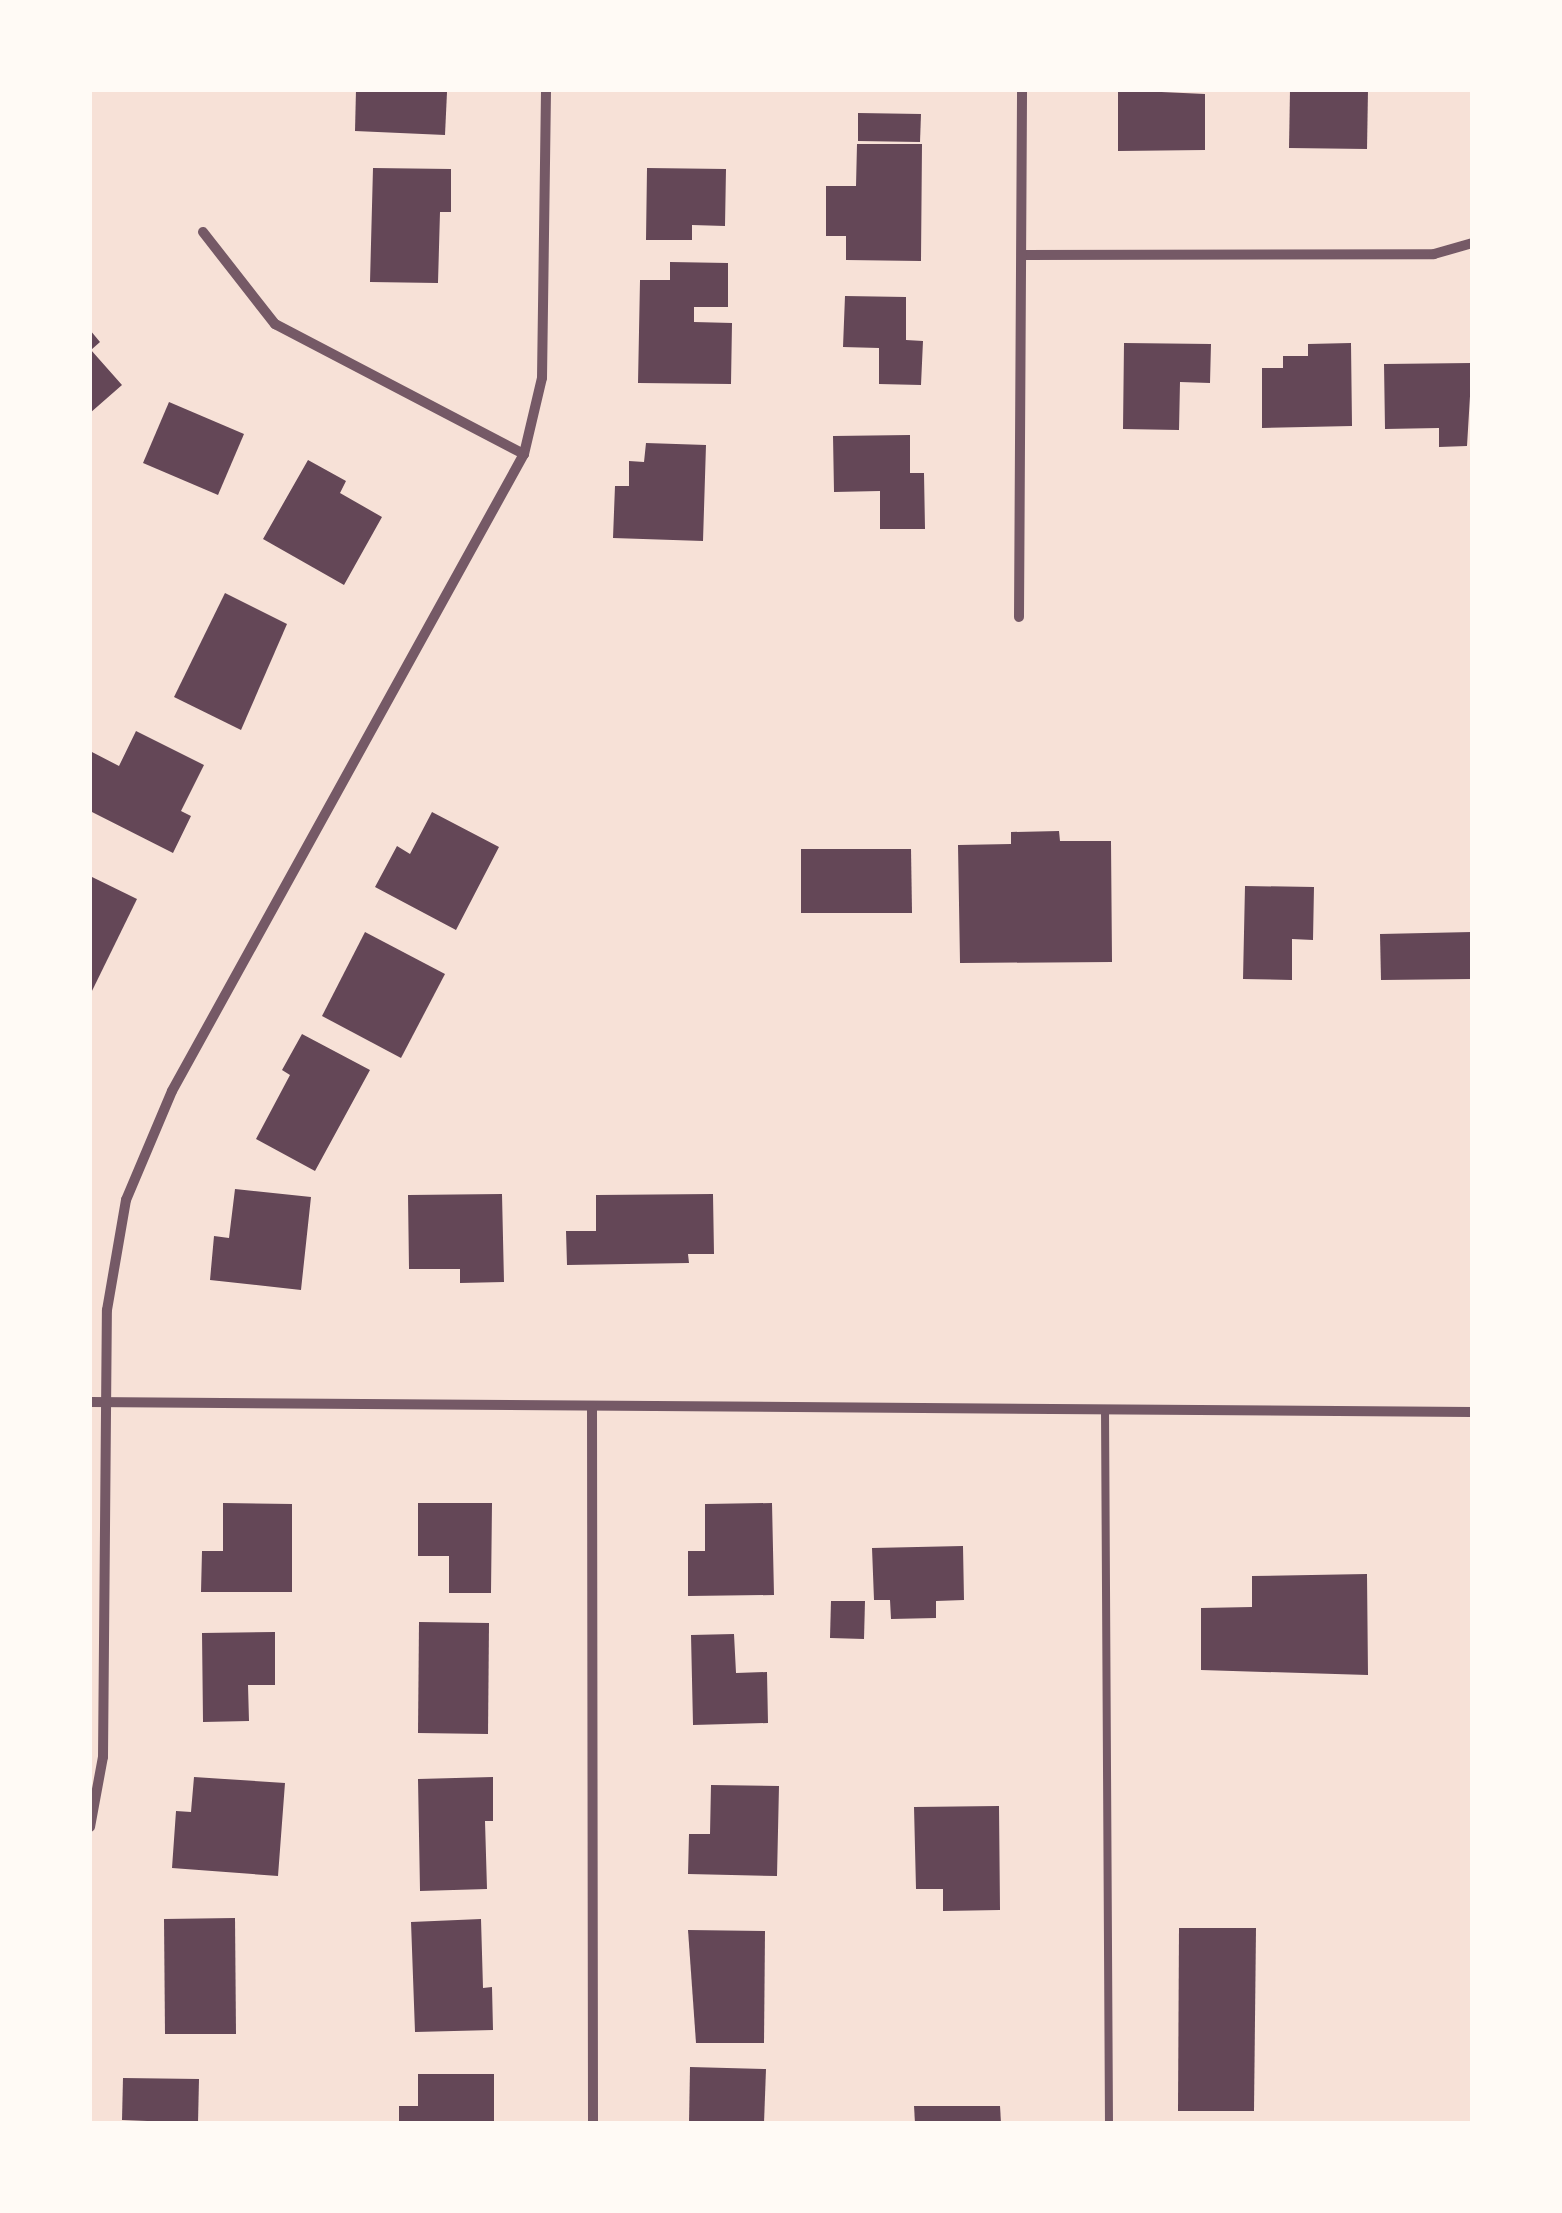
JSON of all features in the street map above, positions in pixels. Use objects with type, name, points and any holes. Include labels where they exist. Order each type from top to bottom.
[{"type":"street","points":[[90,1827],[103,1758],[107,1310],[126,1200],[172,1091],[524,454],[542,378],[546,90]]},
{"type":"street","points":[[1020,617],[1022,90]]},
{"type":"street","points":[[203,232],[275,324],[524,454]]},
{"type":"street","points":[[1022,255],[1434,254],[1472,243]]},
{"type":"street","points":[[90,1402],[1472,1412]]},
{"type":"street","points":[[592,1406],[592,2123]]},
{"type":"lane","points":[[1105,1409],[1109,2123]]},
{"type":"building","points":[[356,90],[447,92],[445,135],[355,131]]},
{"type":"building","points":[[1118,90],[1205,94],[1205,150],[1118,151]]},
{"type":"building","points":[[1290,90],[1368,90],[1367,149],[1289,148]]},
{"type":"building","points":[[858,113],[921,114],[920,142],[858,141]]},
{"type":"building","points":[[857,144],[922,144],[921,261],[846,260],[846,236],[826,236],[826,186],[856,186]]},
{"type":"building","points":[[373,168],[451,169],[451,212],[440,212],[438,283],[370,282]]},
{"type":"building","points":[[647,168],[726,169],[725,226],[692,225],[692,240],[646,240]]},
{"type":"building","points":[[670,262],[728,263],[728,307],[694,307],[694,322],[732,323],[731,384],[638,383],[640,280],[670,280]]},
{"type":"building","points":[[845,296],[906,297],[906,340],[923,341],[921,385],[879,384],[879,348],[843,347]]},
{"type":"building","points":[[90,330],[100,342],[91,350],[122,385],[90,413]]},
{"type":"building","points":[[1124,343],[1211,344],[1210,383],[1180,382],[1179,430],[1123,429]]},
{"type":"building","points":[[1351,343],[1352,426],[1262,428],[1262,368],[1283,368],[1283,356],[1308,356],[1308,344]]},
{"type":"building","points":[[1472,363],[1467,446],[1439,447],[1439,428],[1385,429],[1384,364]]},
{"type":"building","points":[[169,402],[244,434],[218,495],[143,463]]},
{"type":"building","points":[[910,435],[910,473],[924,473],[925,529],[880,529],[880,491],[834,492],[833,436]]},
{"type":"building","points":[[646,443],[706,445],[703,541],[613,538],[615,486],[629,486],[629,461],[644,462]]},
{"type":"building","points":[[308,460],[346,481],[340,493],[382,517],[344,585],[263,539]]},
{"type":"building","points":[[225,593],[287,624],[241,730],[174,697]]},
{"type":"building","points":[[136,731],[204,765],[181,811],[191,816],[173,853],[90,811],[90,751],[119,766]]},
{"type":"building","points":[[432,812],[499,847],[456,930],[375,887],[397,846],[410,854]]},
{"type":"building","points":[[1059,831],[1060,841],[1111,841],[1112,962],[960,963],[958,845],[1011,844],[1011,832]]},
{"type":"building","points":[[801,849],[911,849],[912,913],[801,913]]},
{"type":"building","points":[[90,876],[137,899],[90,995]]},
{"type":"building","points":[[1245,886],[1314,887],[1313,940],[1292,939],[1292,980],[1243,979]]},
{"type":"building","points":[[365,932],[445,974],[401,1058],[322,1016]]},
{"type":"building","points":[[1472,932],[1472,979],[1381,980],[1380,934]]},
{"type":"building","points":[[302,1034],[370,1070],[315,1171],[256,1139],[290,1075],[282,1070]]},
{"type":"building","points":[[235,1189],[311,1197],[301,1290],[210,1280],[214,1236],[229,1238]]},
{"type":"building","points":[[502,1194],[504,1282],[460,1283],[460,1269],[409,1269],[408,1195]]},
{"type":"building","points":[[713,1194],[714,1254],[688,1254],[689,1263],[567,1265],[566,1231],[596,1231],[596,1195]]},
{"type":"building","points":[[223,1503],[292,1504],[292,1592],[201,1592],[202,1551],[223,1551]]},
{"type":"building","points":[[418,1503],[492,1503],[491,1593],[449,1593],[449,1556],[418,1556]]},
{"type":"building","points":[[772,1503],[774,1595],[688,1596],[688,1551],[705,1551],[705,1504]]},
{"type":"building","points":[[963,1546],[964,1600],[936,1601],[936,1618],[891,1619],[890,1600],[874,1600],[872,1548]]},
{"type":"building","points":[[1367,1574],[1368,1675],[1201,1670],[1201,1608],[1252,1607],[1252,1576]]},
{"type":"building","points":[[831,1601],[865,1601],[864,1639],[830,1638]]},
{"type":"building","points":[[419,1622],[489,1623],[488,1734],[418,1733]]},
{"type":"building","points":[[275,1632],[275,1685],[248,1685],[249,1721],[203,1722],[202,1633]]},
{"type":"building","points":[[734,1634],[736,1673],[767,1672],[768,1723],[693,1725],[691,1635]]},
{"type":"building","points":[[194,1777],[285,1783],[278,1876],[172,1868],[176,1811],[191,1812]]},
{"type":"building","points":[[493,1777],[493,1821],[485,1821],[487,1889],[420,1891],[418,1779]]},
{"type":"building","points":[[711,1785],[779,1786],[777,1876],[688,1874],[689,1834],[710,1834]]},
{"type":"building","points":[[999,1806],[1000,1910],[943,1911],[943,1889],[916,1889],[914,1807]]},
{"type":"building","points":[[235,1918],[236,2034],[165,2034],[164,1919]]},
{"type":"building","points":[[481,1919],[483,1988],[492,1987],[493,2030],[415,2032],[411,1922]]},
{"type":"building","points":[[1179,1928],[1256,1928],[1254,2111],[1178,2111]]},
{"type":"building","points":[[688,1930],[765,1931],[764,2043],[696,2043]]},
{"type":"building","points":[[690,2067],[766,2069],[764,2123],[689,2123]]},
{"type":"building","points":[[418,2074],[494,2074],[494,2123],[399,2123],[399,2106],[418,2106]]},
{"type":"building","points":[[123,2078],[199,2079],[198,2123],[122,2120]]},
{"type":"building","points":[[914,2106],[1000,2106],[1001,2123],[915,2123]]}]
